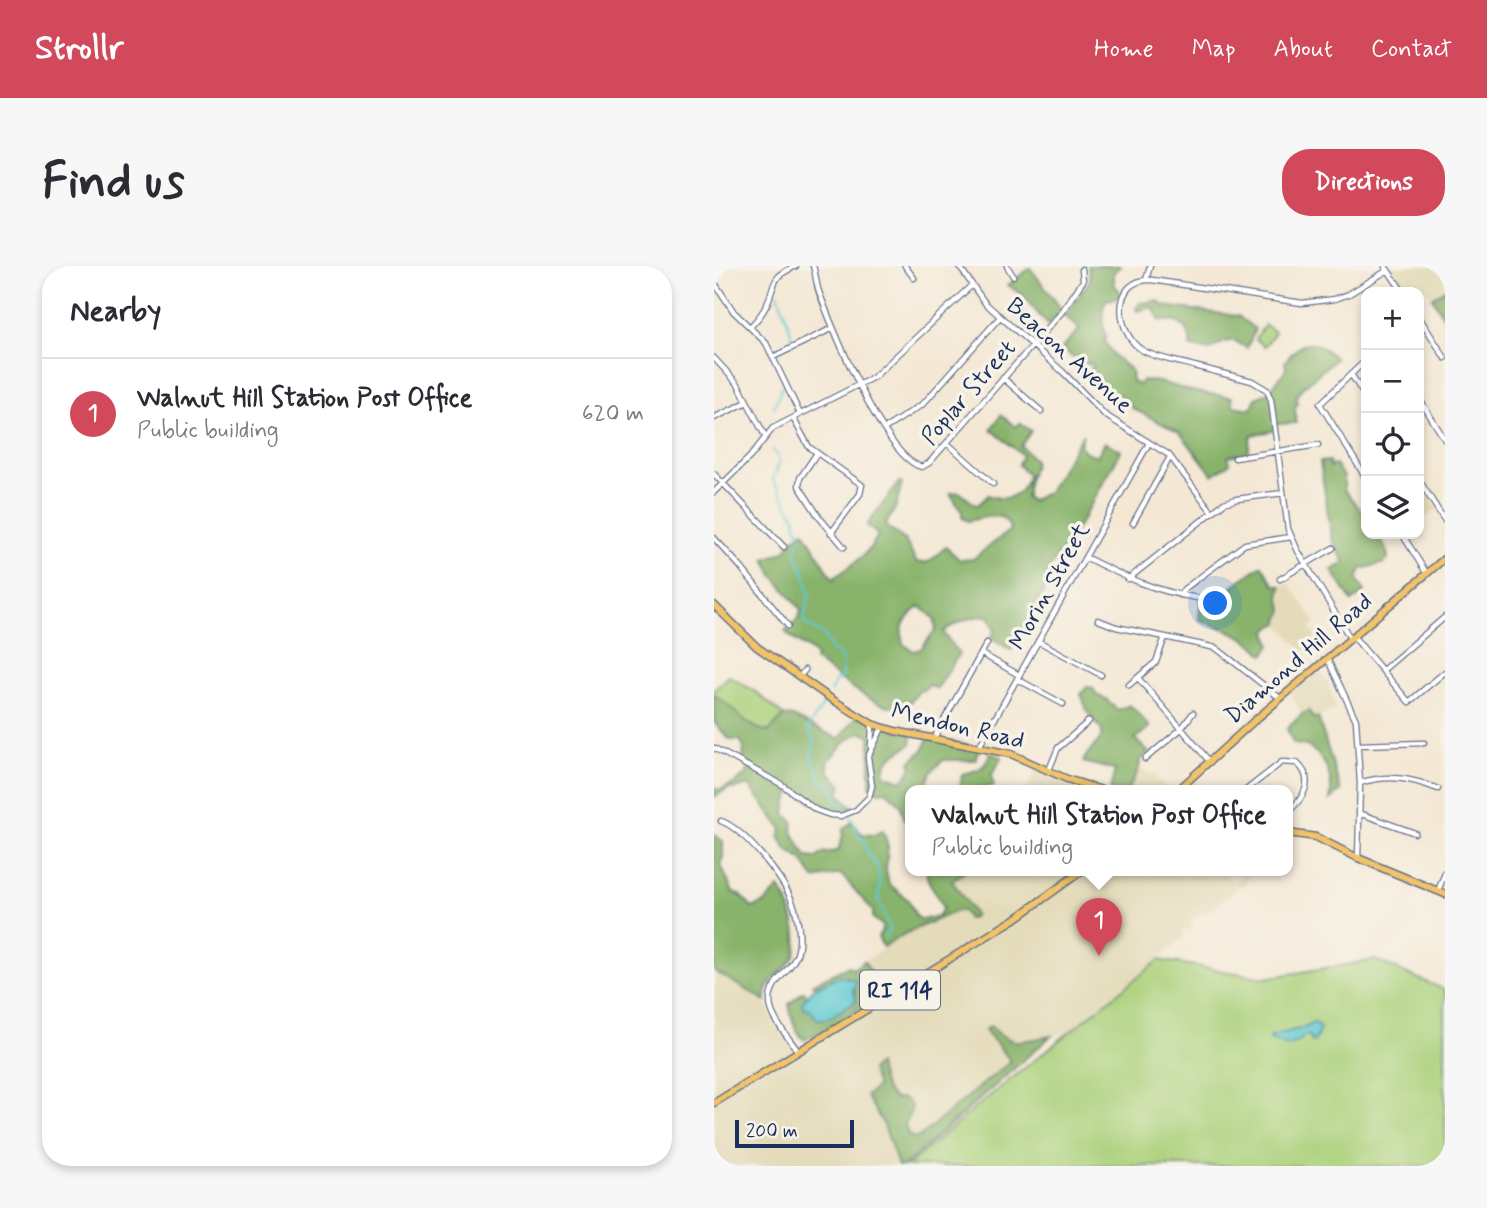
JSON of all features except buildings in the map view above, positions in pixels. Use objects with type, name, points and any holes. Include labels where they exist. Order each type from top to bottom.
[{"type":"main road","name":"Diamond Hill Road","points":[[1184,785],[1280,698],[1445,558]]},
{"type":"main road","name":"Mendon Road","points":[[714,605],[757,647],[872,724],[1018,756],[1086,785]]},
{"type":"main road","points":[[1293,834],[1316,836],[1358,858],[1441,892]]},
{"type":"main road","name":"RI 114","points":[[714,1103],[1015,919],[1075,876]]},
{"type":"street","points":[[750,327],[764,309],[774,281],[783,272],[796,266]]},
{"type":"street","points":[[823,266],[813,268],[833,328],[884,429],[923,404],[1000,317]]},
{"type":"street","points":[[905,266],[914,278]]},
{"type":"street","name":"Beacon Avenue","points":[[959,266],[985,303],[1110,420],[1170,457],[1212,512]]},
{"type":"street","points":[[1007,266],[1013,276]]},
{"type":"street","points":[[1146,280],[1150,266]]},
{"type":"street","name":"Poplar Street","points":[[884,429],[902,455],[913,464],[922,467],[929,463],[1072,297],[1083,281],[1082,267]]},
{"type":"street","points":[[1399,287],[1387,268],[1349,294],[1335,299],[1301,303],[1146,280],[1133,284],[1123,297],[1122,323],[1132,341],[1151,354],[1260,384],[1269,392],[1291,537],[1351,637],[1409,702],[1445,671]]},
{"type":"street","points":[[714,282],[731,308],[766,343],[800,414]]},
{"type":"street","points":[[714,492],[776,426],[860,385],[880,372],[972,285]]},
{"type":"street","points":[[1424,325],[1445,358]]},
{"type":"street","points":[[773,357],[833,328]]},
{"type":"street","points":[[714,358],[735,380],[765,436]]},
{"type":"street","points":[[1361,365],[1320,404],[1365,476]]},
{"type":"street","points":[[1351,374],[1361,390]]},
{"type":"street","points":[[1003,378],[1041,411]]},
{"type":"street","points":[[714,418],[747,402]]},
{"type":"street","points":[[1424,406],[1445,440]]},
{"type":"street","points":[[793,418],[805,442],[863,487],[831,533]]},
{"type":"street","points":[[947,443],[993,484]]},
{"type":"street","name":"Morin Street","points":[[979,747],[1149,443]]},
{"type":"street","points":[[1235,457],[1318,445]]},
{"type":"street","points":[[817,453],[800,478],[799,486],[831,533],[844,547]]},
{"type":"street","points":[[1133,523],[1170,457]]},
{"type":"street","points":[[714,474],[784,547]]},
{"type":"street","points":[[1424,488],[1445,521]]},
{"type":"street","points":[[1128,579],[1224,503],[1283,493]]},
{"type":"street","points":[[1180,595],[1184,589],[1245,544],[1291,537]]},
{"type":"street","points":[[714,538],[788,626]]},
{"type":"street","points":[[1405,539],[1427,573]]},
{"type":"street","points":[[1280,579],[1333,548]]},
{"type":"street","points":[[1085,557],[1128,579],[1162,592],[1198,598]]},
{"type":"street","points":[[1383,670],[1445,617]]},
{"type":"street","points":[[1098,620],[1116,627],[1216,648],[1280,698]]},
{"type":"street","points":[[1129,685],[1156,662],[1165,637]]},
{"type":"street","points":[[1038,640],[1101,675]]},
{"type":"street","points":[[934,738],[987,643]]},
{"type":"street","points":[[982,654],[1063,704]]},
{"type":"street","points":[[1327,658],[1356,719],[1360,783],[1358,858]]},
{"type":"street","points":[[799,677],[805,670]]},
{"type":"street","points":[[1138,678],[1210,762]]},
{"type":"street","points":[[1145,759],[1181,729],[1193,713]]},
{"type":"street","points":[[1049,770],[1058,748],[1089,720]]},
{"type":"street","points":[[714,748],[781,784],[816,810],[836,816],[845,815],[856,810],[869,797],[872,786],[868,761],[872,724]]},
{"type":"street","points":[[871,749],[882,728]]},
{"type":"street","points":[[1358,745],[1424,743]]},
{"type":"street","points":[[1252,785],[1282,761],[1297,763],[1306,774],[1306,791],[1293,808]]},
{"type":"street","points":[[1360,783],[1391,776],[1419,781],[1438,789]]},
{"type":"street","points":[[1359,813],[1415,833]]},
{"type":"street","points":[[721,821],[732,827],[753,848],[788,891],[794,905],[799,942],[797,956],[776,981],[770,1003],[774,1015],[799,1052]]},
{"type":"street","points":[[1441,892],[1445,873]]},
{"type":"shaded area","points":[[1389,266],[1445,266],[1445,289],[1432,298],[1420,284],[1404,287]]},
{"type":"shaded area","points":[[1424,488],[1438,509],[1424,519]]},
{"type":"shaded area","points":[[1405,539],[1420,539],[1410,547]]},
{"type":"shaded area","points":[[1289,583],[1316,623],[1310,628],[1318,639],[1303,651],[1278,624],[1283,609],[1279,597],[1281,586]]},
{"type":"shaded area","points":[[1316,668],[1327,681],[1335,704],[1334,710],[1314,719],[1309,711],[1302,714],[1290,691]]},
{"type":"shaded area","points":[[1037,766],[1090,785],[1029,785]]},
{"type":"shaded area","points":[[1140,770],[1157,775],[1157,780],[1164,785],[1130,785]]},
{"type":"shaded area","points":[[959,876],[1228,876],[1233,883],[1242,876],[1248,876],[1245,886],[1237,887],[1214,908],[1192,919],[1192,931],[1184,929],[1183,938],[1071,1029],[1053,1037],[1017,1042],[1005,1040],[990,1026],[985,1030],[1012,1061],[919,1137],[908,1135],[905,1125],[912,1108],[909,1101],[888,1095],[879,1066],[877,1087],[868,1100],[884,1125],[898,1166],[714,1166],[714,971],[766,1001],[774,1024],[798,1051],[868,1010],[863,1002],[868,992],[878,986],[864,961],[906,933],[956,911],[963,911],[968,918],[962,898],[952,881]]},
{"type":"green space","points":[[1088,266],[1122,266],[1114,272],[1114,284],[1120,292],[1118,298],[1106,300],[1104,304],[1104,341],[1114,356],[1131,370],[1132,382],[1140,385],[1142,380],[1148,380],[1232,397],[1233,406],[1251,409],[1256,398],[1269,392],[1286,369],[1285,362],[1304,344],[1315,344],[1336,358],[1302,388],[1296,397],[1296,423],[1277,424],[1272,431],[1251,435],[1248,453],[1228,456],[1230,463],[1213,475],[1180,433],[1132,408],[1121,396],[1111,392],[1090,370],[1093,365],[1087,365],[1078,356],[1072,357],[1062,348],[1080,329],[1060,312],[1048,325],[1023,296],[1008,285],[1030,268],[1066,315],[1090,280]]},
{"type":"green space","points":[[1445,289],[1445,319],[1432,298]]},
{"type":"green space","points":[[1158,301],[1164,306],[1238,316],[1255,329],[1247,348],[1233,340],[1209,350],[1190,347],[1189,334],[1183,326],[1173,321],[1160,321],[1153,307],[1137,311],[1136,309],[1140,303]]},
{"type":"green space","points":[[1265,325],[1275,332],[1265,346],[1255,339]]},
{"type":"green space","points":[[1001,415],[1016,427],[1020,423],[1031,431],[1021,446],[1035,463],[1028,480],[1026,497],[1031,501],[1048,492],[1083,434],[1080,446],[1086,452],[1097,456],[1105,442],[1121,451],[1083,519],[1048,570],[1045,576],[1048,583],[1011,650],[991,638],[995,629],[989,616],[971,618],[943,632],[959,654],[937,689],[929,685],[924,691],[920,690],[906,707],[895,707],[872,700],[821,665],[815,660],[816,655],[785,631],[799,618],[801,610],[773,575],[765,559],[785,551],[794,538],[804,531],[833,579],[870,548],[878,535],[867,525],[899,482],[902,484],[896,506],[886,524],[905,540],[916,562],[929,561],[946,547],[960,560],[973,559],[1010,530],[1008,523],[993,516],[968,521],[962,518],[962,512],[950,493],[959,492],[977,506],[988,495],[1008,498],[1018,493],[1028,475],[1018,465],[1022,455],[991,429]],"holes":[[[920,606],[934,618],[936,629],[921,649],[914,651],[903,644],[903,626]]]},
{"type":"green space","points":[[1329,461],[1330,467],[1335,465],[1344,477],[1344,490],[1361,510],[1361,539],[1380,539],[1387,550],[1388,559],[1384,563],[1361,569],[1357,579],[1365,591],[1352,602],[1332,570],[1345,563],[1332,539],[1320,462]]},
{"type":"green space","points":[[1262,565],[1274,585],[1281,586],[1279,597],[1283,609],[1278,624],[1267,631],[1271,645],[1264,655],[1241,636],[1199,619],[1201,597],[1214,599]]},
{"type":"green space","points":[[729,676],[757,693],[784,716],[768,732],[756,729],[714,695],[714,690]]},
{"type":"green space","points":[[1087,687],[1093,688],[1096,695],[1106,699],[1117,710],[1130,705],[1150,727],[1135,739],[1149,753],[1140,760],[1130,785],[1111,785],[1115,770],[1083,762],[1102,732],[1090,716],[1081,694]]},
{"type":"green space","points":[[714,695],[753,726],[769,732],[784,716],[793,717],[839,739],[857,716],[912,735],[911,744],[892,756],[884,769],[885,775],[902,781],[912,767],[910,762],[924,749],[928,738],[979,747],[975,760],[943,760],[931,772],[926,785],[905,785],[905,820],[900,804],[886,791],[880,792],[870,787],[870,735],[860,732],[847,740],[828,761],[829,772],[842,785],[839,794],[853,807],[829,810],[793,788],[785,814],[793,821],[792,832],[807,857],[816,858],[823,853],[838,851],[843,829],[852,822],[862,834],[874,835],[883,830],[888,846],[886,870],[889,884],[908,900],[916,916],[922,920],[938,916],[943,909],[927,876],[959,876],[952,881],[975,915],[968,919],[963,911],[956,911],[906,933],[883,947],[878,937],[882,925],[873,918],[873,911],[841,874],[814,879],[802,860],[787,850],[779,837],[782,829],[749,785],[730,788],[714,797],[714,788],[719,790],[733,784],[745,775],[751,766],[743,761],[744,747],[740,740],[730,740],[714,722]]},
{"type":"green space","points":[[1309,711],[1314,719],[1318,717],[1341,791],[1330,800],[1330,778],[1325,764],[1310,748],[1293,743],[1287,729],[1302,714]]},
{"type":"green space","points":[[990,753],[1002,757],[991,776],[994,785],[961,785],[962,774],[972,772],[986,763]]},
{"type":"green space","points":[[714,835],[723,841],[723,858],[720,863],[733,893],[740,895],[752,908],[765,903],[779,888],[791,911],[796,949],[790,962],[769,985],[766,1001],[714,971]]},
{"type":"green space","points":[[1159,960],[1265,978],[1375,960],[1443,989],[1445,1166],[907,1166]]},
{"type":"green space","points":[[864,961],[879,986],[869,993],[864,1003],[856,1010],[804,1040],[796,1028],[789,1004],[804,991],[807,995],[802,1003],[804,1008],[831,1011],[850,1005],[856,1001],[854,986],[848,978],[839,976],[816,987],[812,984],[849,966],[853,969]]},
{"type":"green space","points":[[990,1026],[1005,1038],[1018,1041],[1051,1036],[904,1166],[898,1166],[884,1125],[866,1096],[877,1087],[871,1070],[878,1064],[888,1093],[895,1099],[904,1099],[909,1103],[912,1108],[905,1125],[908,1135],[919,1137],[1011,1061],[985,1030]]},
{"type":"water","points":[[839,976],[854,979],[856,1001],[827,1019],[817,1019],[802,1003],[813,989]]},
{"type":"water","points":[[1312,1023],[1317,1024],[1320,1029],[1314,1042],[1310,1036],[1305,1035],[1298,1042],[1287,1046],[1270,1039],[1271,1036],[1307,1027]]},
{"type":"waterway","points":[[778,293],[791,333],[792,345]]},
{"type":"waterway","points":[[774,407],[783,385]]},
{"type":"waterway","points":[[714,412],[729,408]]},
{"type":"waterway","points":[[773,450],[779,462],[773,480],[796,519],[795,524],[801,535],[796,553],[810,594],[804,616],[805,624],[824,635],[831,649],[843,659],[842,676],[830,692]]},
{"type":"waterway","points":[[827,699],[808,728],[814,741],[811,755],[822,781],[832,786],[836,800],[847,811]]},
{"type":"waterway","points":[[851,817],[869,856],[877,865],[880,884],[878,900],[890,928],[885,937]]},
{"type":"place","name":"Walnut Hill Station Post Office","points":[[1099,956]]}]
